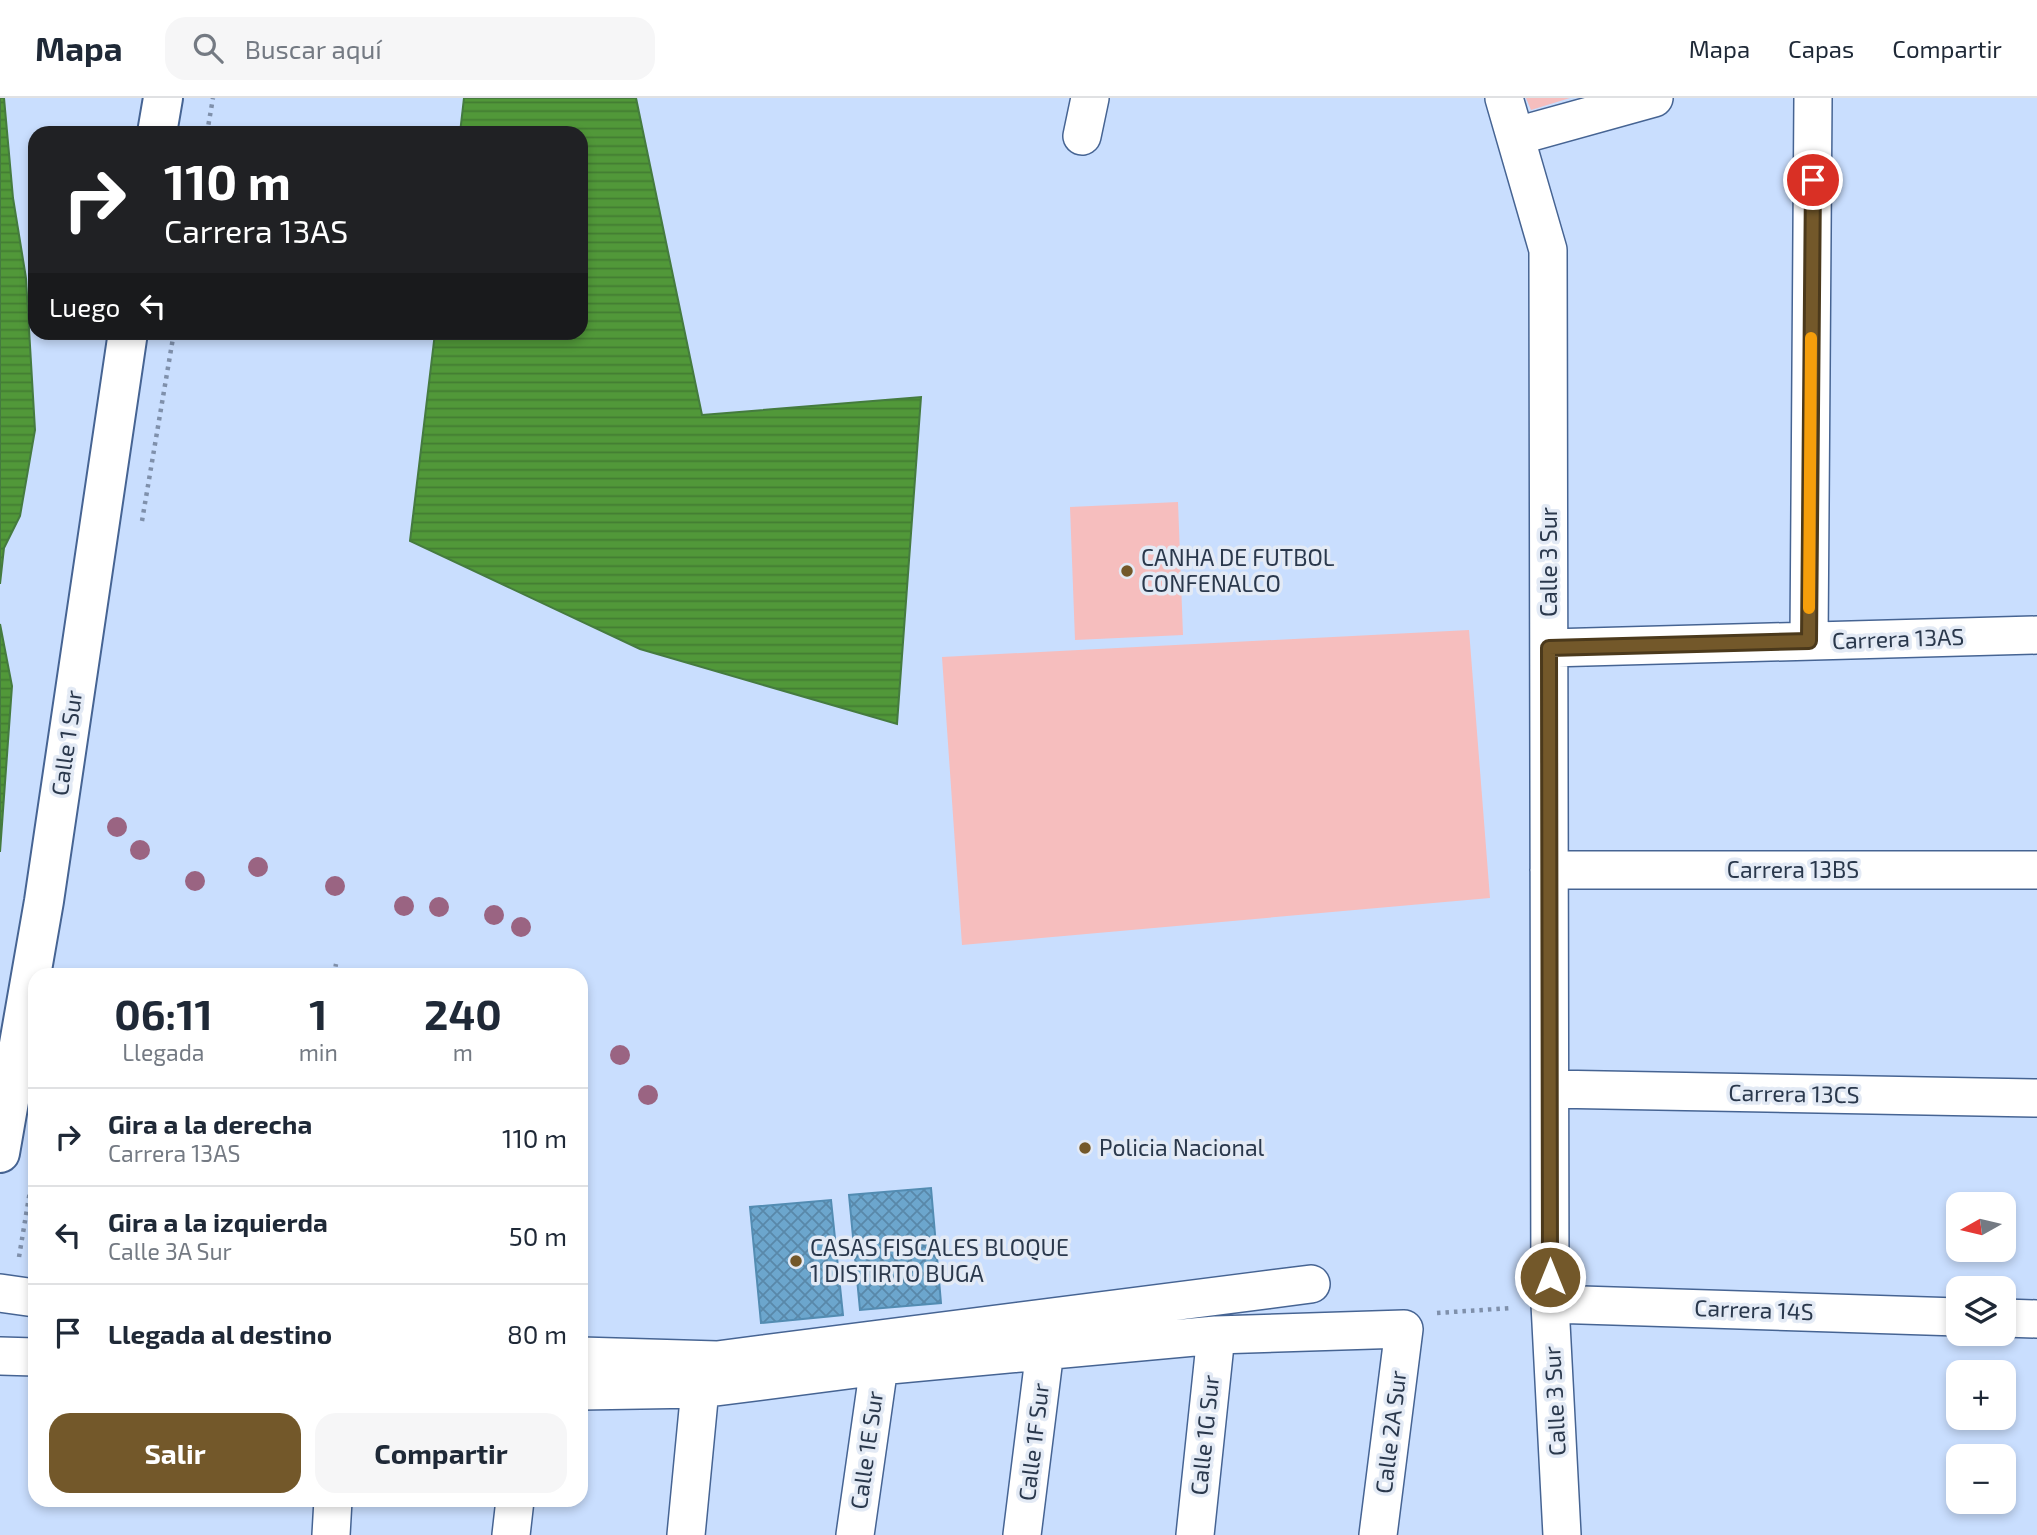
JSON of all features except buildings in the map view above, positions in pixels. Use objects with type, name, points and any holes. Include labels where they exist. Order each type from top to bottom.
[{"type":"main road","points":[[158,126],[163,98]]},
{"type":"main road","name":"Calle 1 Sur","points":[[32,968],[127,340]]},
{"type":"main road","name":"Calle 1 Sur","points":[[0,1153],[28,992]]},
{"type":"street","points":[[1082,136],[1090,98]]},
{"type":"street","name":"Calle 3 Sur","points":[[1504,98],[1548,250],[1550,1089],[1534,1306],[1562,1535]]},
{"type":"street","points":[[1517,136],[1654,98]]},
{"type":"street","points":[[1809,641],[1813,98]]},
{"type":"street","name":"Carrera 13AS","points":[[1549,648],[2037,635]]},
{"type":"street","name":"Carrera 13BS","points":[[1549,870],[2037,870]]},
{"type":"street","name":"Carrera 13CS","points":[[1550,1089],[2037,1098]]},
{"type":"street","points":[[9,1278],[28,1293]]},
{"type":"street","points":[[588,1356],[717,1360],[1311,1284]]},
{"type":"street","name":"Carrera 14S","points":[[1534,1306],[1946,1317]]},
{"type":"street","points":[[2016,1318],[2037,1319]]},
{"type":"street","points":[[588,1391],[700,1389],[879,1366],[1045,1350],[1416,1321]]},
{"type":"street","name":"Calle 2A Sur","points":[[1378,1535],[1416,1321]]},
{"type":"street","name":"Calle 1G Sur","points":[[1195,1535],[1216,1335]]},
{"type":"street","name":"Calle 1F Sur","points":[[1023,1535],[1045,1350]]},
{"type":"street","points":[[0,1356],[28,1357]]},
{"type":"street","name":"Calle 1E Sur","points":[[855,1535],[879,1366]]},
{"type":"street","points":[[686,1535],[700,1389]]},
{"type":"street","points":[[331,1535],[333,1507]]},
{"type":"street","points":[[511,1535],[513,1507]]},
{"type":"path","points":[[208,126],[213,98]]},
{"type":"path","points":[[335,968],[336,964]]},
{"type":"path","points":[[9,1278],[28,1193]]},
{"type":"path","points":[[1416,1321],[1534,1306]]},
{"type":"shaded area","points":[[0,98],[4,98],[13,198],[26,278],[35,430],[20,516],[4,548],[0,584]]},
{"type":"shaded area","points":[[464,98],[636,98],[702,415],[921,397],[897,724],[640,649],[410,541],[434,340],[588,340],[588,126],[461,126]]},
{"type":"shaded area","points":[[1526,98],[1570,98],[1531,110]]},
{"type":"shaded area","name":"CANHA DE FUTBOL CONFENALCO","points":[[1178,502],[1183,635],[1075,640],[1070,507]]},
{"type":"shaded area","points":[[0,624],[12,686],[0,852]]},
{"type":"shaded area","points":[[1469,630],[1490,898],[962,945],[942,657]]},
{"type":"slow traffic","points":[[1809,608],[1811,338]]},
{"type":"place","name":"CANHA DE FUTBOL CONFENALCO","points":[[1127,571]]},
{"type":"place","name":"Policia Nacional","points":[[1085,1148]]},
{"type":"place","name":"CASAS FISCALES BLOQUE 1 DISTIRTO BUGA","points":[[796,1261]]},
{"type":"route","points":[[1550,1277],[1549,648],[1809,641],[1813,180]]}]
